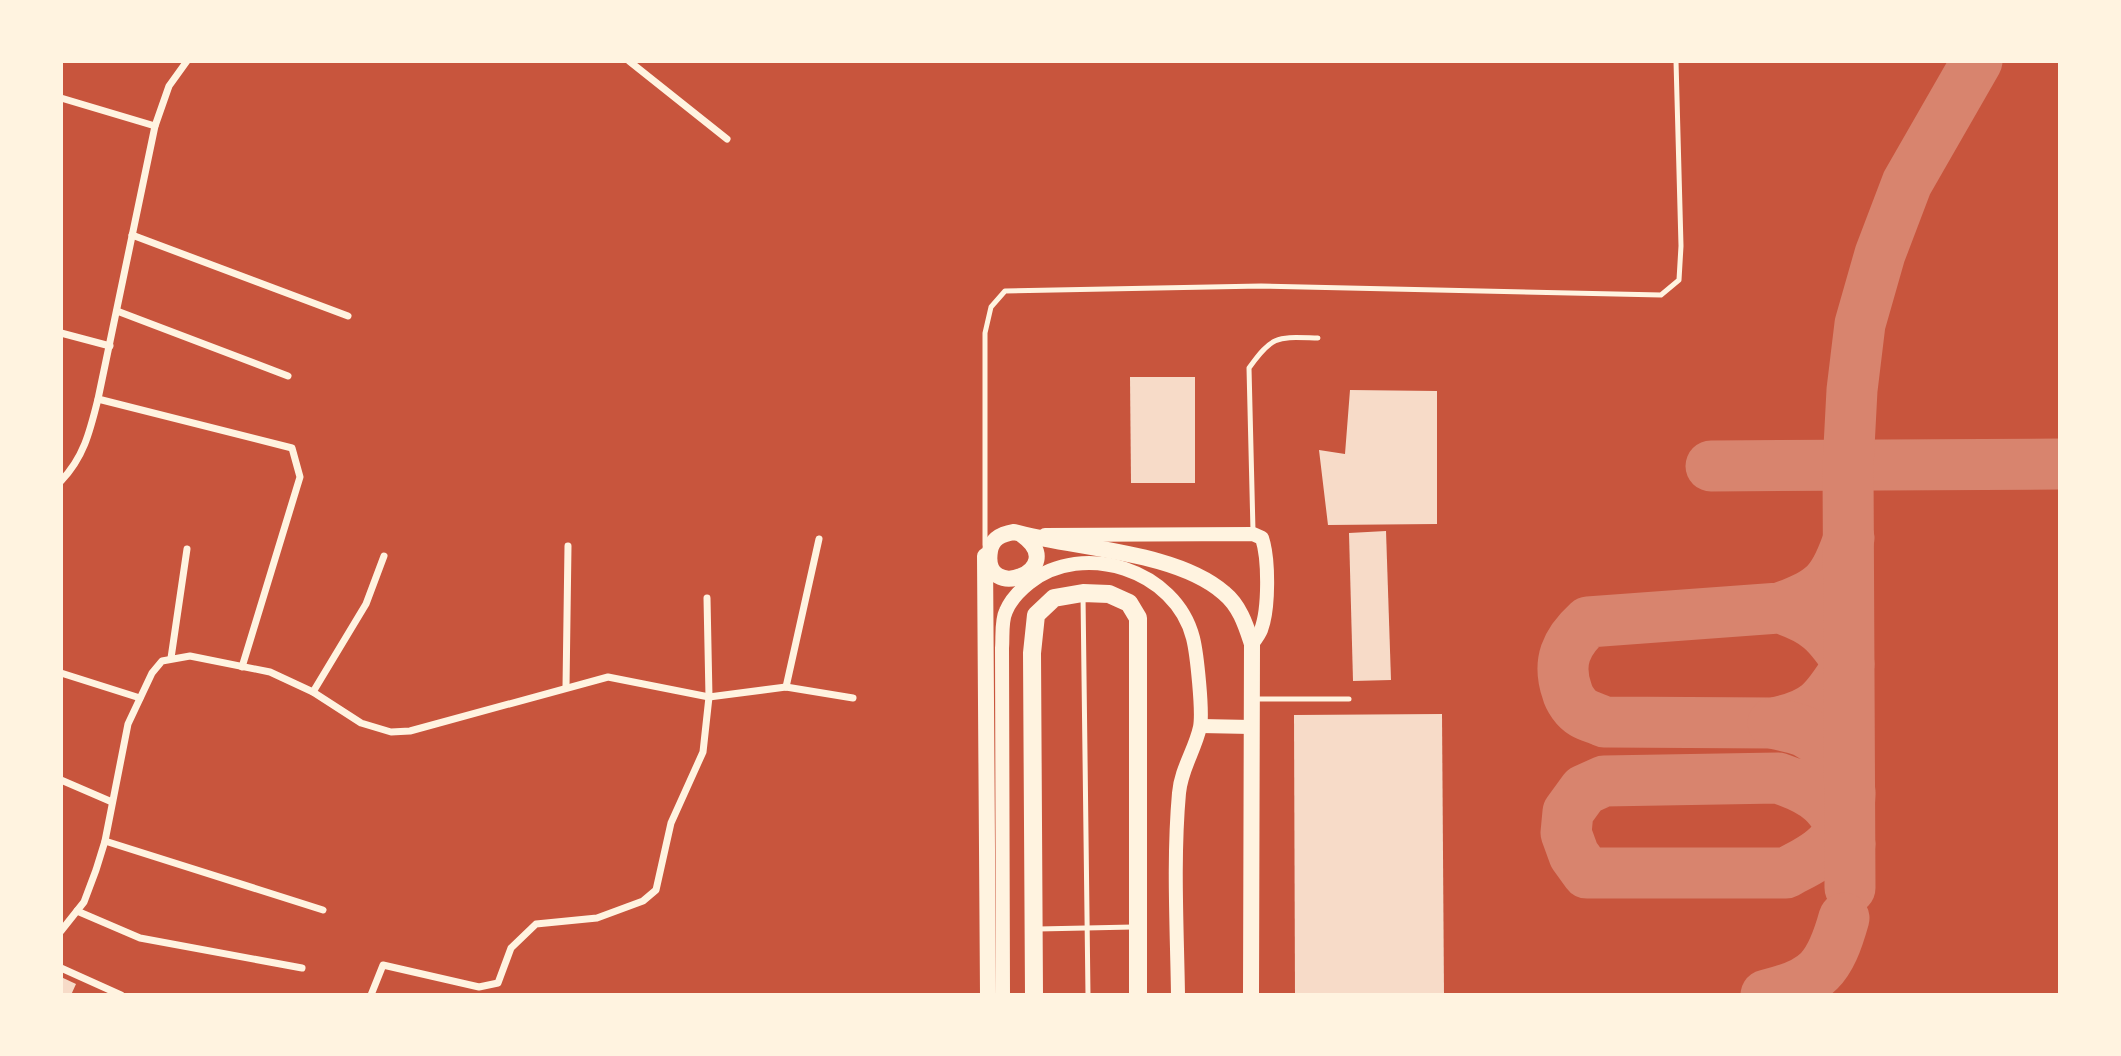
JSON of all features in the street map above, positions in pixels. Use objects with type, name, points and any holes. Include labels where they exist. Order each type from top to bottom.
[{"type":"highway","points":[[1034,995],[1032,653],[1036,615],[1054,598],[1083,593],[1109,594],[1129,603],[1138,618],[1138,995]]},
{"type":"main road","points":[[988,995],[987,554],[997,538],[1014,532],[1172,564],[1203,578],[1226,594],[1244,618],[1252,644],[1251,995]]},
{"type":"main road","points":[[1023,535],[1253,534],[1262,538],[1267,552],[1265,613],[1260,631],[1252,644]]},
{"type":"main road","points":[[987,554],[990,564],[1002,577],[1011,579],[1028,573],[1036,557],[1035,548],[1023,535]]},
{"type":"main road","points":[[1003,995],[1004,613],[1017,593],[1037,576],[1060,566],[1088,563],[1115,566],[1142,576],[1161,587],[1180,608],[1192,636],[1198,677],[1200,726],[1186,761],[1180,789],[1176,837],[1178,995]]},
{"type":"main road","points":[[1200,726],[1251,727]]},
{"type":"street","points":[[61,481],[76,466],[89,431],[110,346],[155,126],[169,86],[187,61]]},
{"type":"street","points":[[628,61],[727,139]]},
{"type":"street","points":[[61,98],[155,126]]},
{"type":"street","points":[[132,235],[348,316]]},
{"type":"street","points":[[117,311],[288,376]]},
{"type":"street","points":[[61,333],[110,346]]},
{"type":"street","points":[[98,399],[292,448],[300,477],[243,667]]},
{"type":"street","points":[[786,687],[819,539]]},
{"type":"street","points":[[566,687],[568,546]]},
{"type":"street","points":[[171,658],[187,549]]},
{"type":"street","points":[[313,692],[366,604],[384,556]]},
{"type":"street","points":[[371,995],[383,965],[479,987],[498,983],[511,948],[536,924],[597,918],[643,901],[656,890],[671,823],[703,752],[709,697],[707,598]]},
{"type":"street","points":[[61,931],[65,920],[84,902],[104,841],[128,724],[152,673],[162,661],[171,658],[190,656],[270,673],[313,692],[361,723],[391,732],[410,731],[608,677],[709,697],[786,687],[853,698]]},
{"type":"street","points":[[61,673],[140,698]]},
{"type":"street","points":[[61,780],[112,802]]},
{"type":"street","points":[[104,841],[323,910]]},
{"type":"street","points":[[77,911],[140,938],[302,968]]},
{"type":"street","points":[[61,968],[121,995]]},
{"type":"lane","points":[[987,554],[985,333],[991,307],[1005,291],[1261,286],[1661,295],[1678,280],[1681,246],[1676,61]]},
{"type":"lane","points":[[1253,534],[1249,368],[1263,348],[1282,337],[1318,338]]},
{"type":"lane","points":[[1083,593],[1088,995]]},
{"type":"lane","points":[[1251,699],[1349,699]]},
{"type":"lane","points":[[1035,929],[1138,927]]},
{"type":"building","points":[[1130,377],[1195,377],[1195,483],[1131,483]]},
{"type":"building","points":[[1350,390],[1437,391],[1437,524],[1328,525],[1319,450],[1345,454]]},
{"type":"building","points":[[1386,531],[1391,680],[1353,681],[1349,533]]},
{"type":"building","points":[[1442,714],[1444,995],[1295,995],[1294,715]]},
{"type":"building","points":[[61,977],[76,984],[71,995],[61,995]]},
{"type":"taxiway","points":[[1850,888],[1848,466],[1852,390],[1860,324],[1880,254],[1907,183],[1977,61]]},
{"type":"taxiway","points":[[1711,466],[2060,464]]},
{"type":"taxiway","points":[[1780,608],[1821,628],[1849,664],[1820,704],[1801,715],[1773,723],[1604,722],[1580,711],[1568,694],[1563,662],[1569,645],[1588,622],[1780,608],[1808,596],[1826,584],[1838,565],[1849,538]]},
{"type":"taxiway","points":[[1773,723],[1813,736],[1840,765],[1848,783],[1849,805],[1842,826],[1838,832],[1835,838],[1831,843],[1816,856],[1786,873],[1587,873],[1574,855],[1566,833],[1568,812],[1584,790],[1604,781],[1778,778],[1814,794],[1823,801],[1837,819],[1843,830],[1850,844]]},
{"type":"taxiway","points":[[1766,995],[1798,985],[1819,971],[1833,949],[1844,918]]}]
